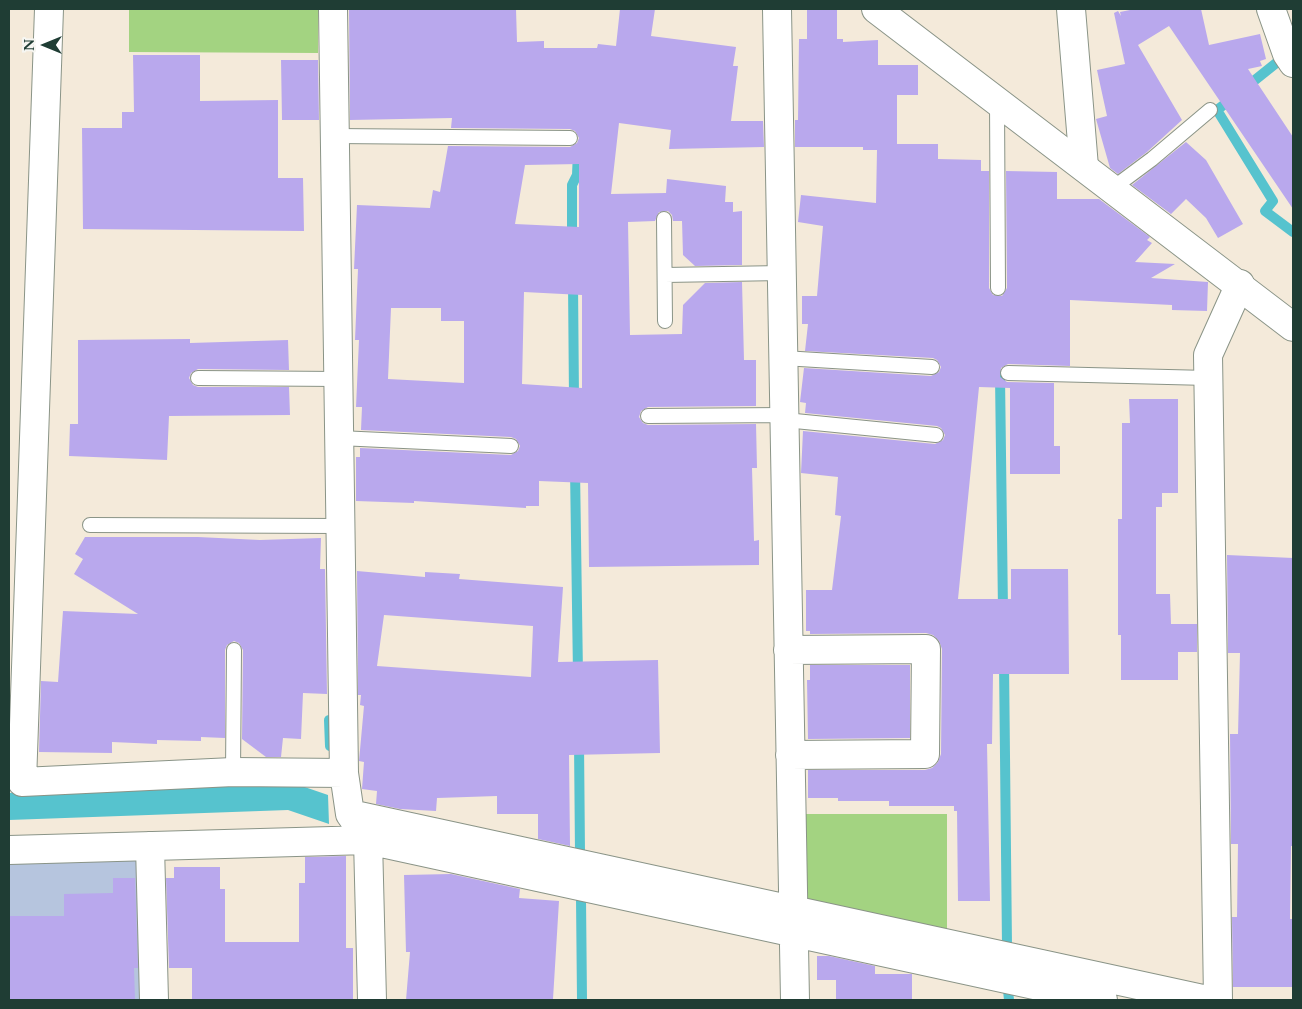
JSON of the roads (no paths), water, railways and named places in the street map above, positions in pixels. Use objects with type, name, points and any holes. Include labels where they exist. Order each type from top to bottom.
[{"type":"street","points":[[49,9],[22,782],[234,772],[344,773]]},
{"type":"street","points":[[333,9],[344,773],[350,814],[368,840],[372,1000]]},
{"type":"street","points":[[777,9],[795,1000]]},
{"type":"street","points":[[876,9],[1240,284],[1293,327]]},
{"type":"street","points":[[1072,9],[1084,167]]},
{"type":"street","points":[[1271,9],[1287,54],[1293,63]]},
{"type":"street","points":[[1218,1000],[1208,355],[1240,284]]},
{"type":"street","points":[[788,650],[926,649],[925,754],[790,755]]},
{"type":"street","points":[[350,814],[793,920],[1103,1000]]},
{"type":"street","points":[[9,850],[368,840],[1208,1000]]},
{"type":"street","points":[[150,846],[154,1000]]},
{"type":"lane","points":[[997,101],[998,288]]},
{"type":"lane","points":[[1113,188],[1152,159],[1210,110]]},
{"type":"lane","points":[[335,136],[570,138]]},
{"type":"lane","points":[[664,219],[666,320]]},
{"type":"lane","points":[[665,275],[782,273]]},
{"type":"lane","points":[[783,358],[932,367]]},
{"type":"lane","points":[[1008,373],[1208,378]]},
{"type":"lane","points":[[198,378],[339,379]]},
{"type":"lane","points":[[648,416],[784,418],[936,435]]},
{"type":"lane","points":[[339,438],[511,446]]},
{"type":"lane","points":[[90,525],[340,526]]},
{"type":"lane","points":[[234,650],[234,772]]},
{"type":"water","points":[[290,782],[328,795],[329,824],[288,810],[9,820],[9,793]]},
{"type":"waterway","points":[[1245,88],[1280,60]]},
{"type":"waterway","points":[[1234,97],[1217,110],[1273,201],[1265,211],[1293,232]]},
{"type":"waterway","points":[[572,240],[572,185],[577,175],[578,151]]},
{"type":"waterway","points":[[573,282],[574,400]]},
{"type":"waterway","points":[[1000,376],[1003,611]]},
{"type":"waterway","points":[[575,469],[578,675]]},
{"type":"waterway","points":[[1004,661],[1007,946]]},
{"type":"waterway","points":[[329,720],[330,746]]},
{"type":"waterway","points":[[579,742],[580,854]]},
{"type":"waterway","points":[[581,898],[582,1000]]},
{"type":"waterway","points":[[1008,990],[1009,1000]]}]
